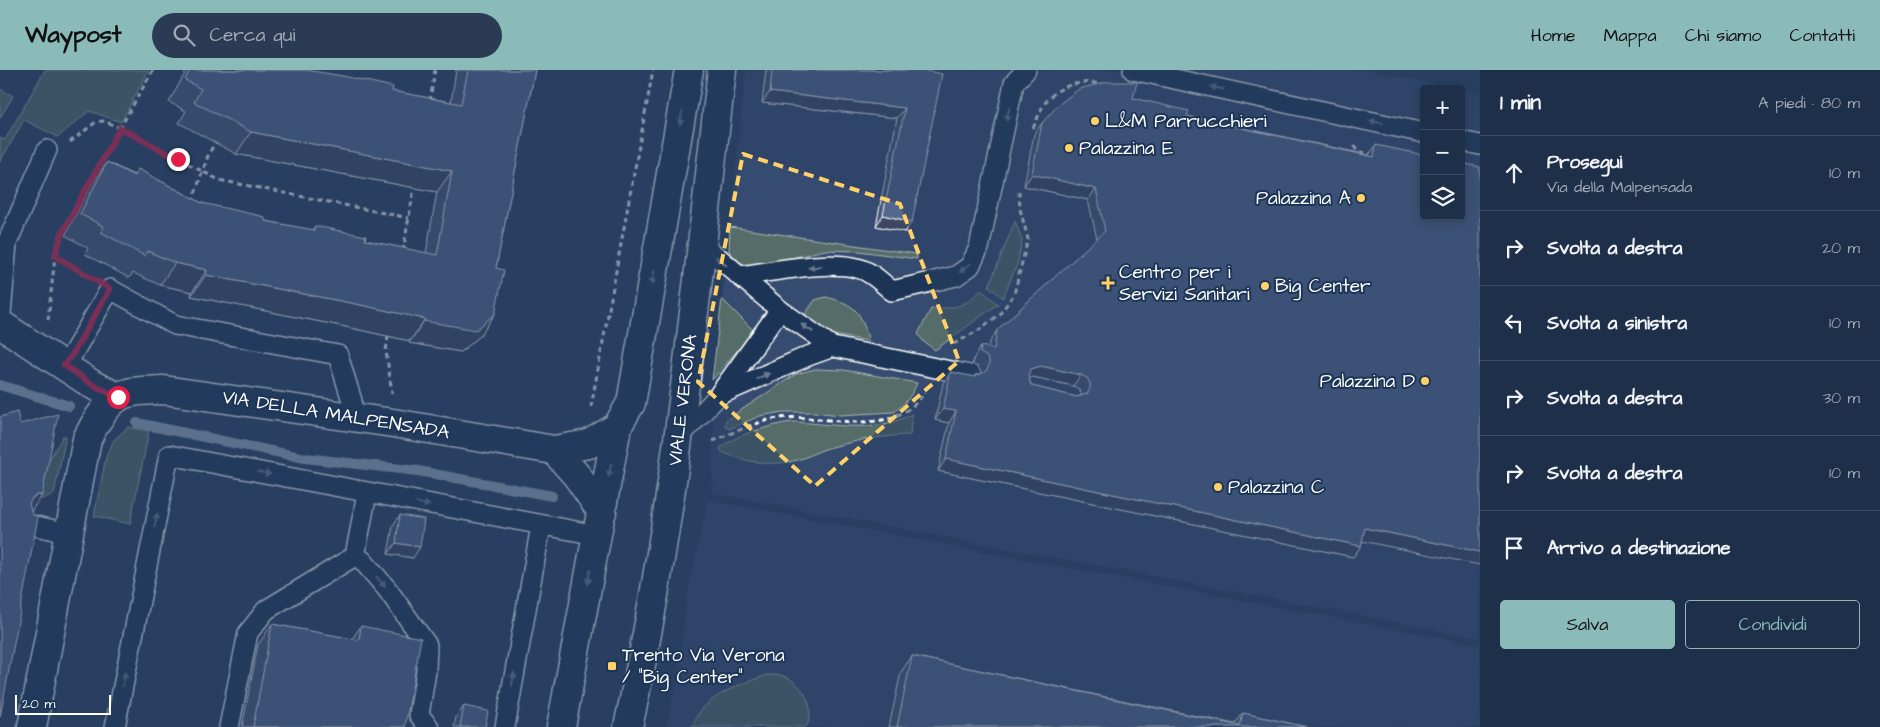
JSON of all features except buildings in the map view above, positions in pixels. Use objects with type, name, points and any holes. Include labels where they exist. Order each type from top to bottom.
[{"type":"street","name":"VIA DELLA MALPENSADA","points":[[561,727],[617,427],[631,402],[689,70]]},
{"type":"street","name":"VIALE VERONA","points":[[628,727],[661,559],[679,437],[722,70]]},
{"type":"street","points":[[0,325],[93,385],[118,397],[97,419],[86,440],[32,727]]},
{"type":"street","name":"VIA DELLA MALPENSADA","points":[[118,397],[133,392],[164,390],[393,423],[554,450],[589,444],[617,427]]},
{"type":"street","points":[[554,450],[577,476],[600,524]]},
{"type":"lane","points":[[739,276],[831,265],[858,268],[866,271],[873,274],[892,291],[956,276],[970,266],[979,248],[1014,83],[1026,70]]},
{"type":"lane","points":[[1134,70],[1420,131]]},
{"type":"lane","points":[[1465,142],[1480,145]]},
{"type":"lane","points":[[0,325],[7,243],[47,150]]},
{"type":"lane","points":[[702,246],[780,310],[834,346],[970,376]]},
{"type":"lane","points":[[64,365],[72,355],[110,289],[175,325],[338,355],[352,401],[350,417]]},
{"type":"lane","points":[[679,437],[718,396],[780,310]]},
{"type":"lane","points":[[718,396],[834,346]]},
{"type":"lane","points":[[115,727],[168,455],[541,526],[600,524]]},
{"type":"lane","points":[[229,727],[248,633],[266,610],[355,556],[367,493]]},
{"type":"lane","points":[[27,524],[68,533]]},
{"type":"lane","points":[[505,727],[541,526]]},
{"type":"lane","points":[[355,556],[362,560],[387,589],[427,645],[426,671],[419,715],[429,727]]},
{"type":"path","points":[[48,321],[55,256],[62,233],[152,70]]},
{"type":"path","points":[[429,108],[435,70]]},
{"type":"path","points":[[590,412],[653,70]]},
{"type":"path","points":[[1030,134],[1045,102],[1060,90],[1076,83],[1092,82],[1111,86]]},
{"type":"path","points":[[66,146],[96,122],[104,121],[219,180],[409,218]]},
{"type":"path","points":[[191,204],[209,153],[215,143]]},
{"type":"path","points":[[1354,144],[1357,151],[1376,155]]},
{"type":"path","points":[[949,347],[979,330],[1000,314],[1014,294],[1028,239],[1020,209],[1019,184]]},
{"type":"path","points":[[402,257],[414,188]]},
{"type":"path","points":[[55,256],[110,289]]},
{"type":"path","points":[[388,336],[386,351],[395,407],[393,423]]},
{"type":"path","points":[[728,435],[777,418],[869,422],[896,416],[918,402],[929,386]]},
{"type":"highlighted area","points":[[743,154],[900,204],[959,361],[815,486],[698,382]]},
{"type":"shaded area","points":[[746,70],[1368,70],[1438,85],[1420,85],[1420,220],[1465,220],[1465,91],[1480,94],[1480,638],[712,493],[714,376]]},
{"type":"shaded area","points":[[708,500],[1480,645],[1480,727],[666,727],[677,679],[688,591]]},
{"type":"green space","points":[[45,70],[149,70],[121,122],[89,111],[58,137],[24,120],[0,162],[0,138],[5,140]]},
{"type":"green space","points":[[0,89],[13,96],[0,118]]},
{"type":"green space","points":[[1015,221],[1022,240],[1018,262],[1003,298],[989,286]]},
{"type":"green space","points":[[730,227],[917,254],[917,259],[859,251],[825,250],[753,267],[739,262],[729,251]]},
{"type":"green space","points":[[981,290],[998,304],[935,350],[924,342],[918,334],[931,309],[959,306]]},
{"type":"green space","points":[[826,297],[845,303],[856,311],[860,316],[869,341],[827,334],[804,316],[815,300]]},
{"type":"green space","points":[[722,299],[754,331],[712,380]]},
{"type":"green space","points":[[815,369],[844,370],[917,383],[908,399],[894,412],[840,415],[814,412],[783,412],[760,416],[729,429],[725,426],[726,420],[796,374]]},
{"type":"green space","points":[[912,414],[910,435],[856,441],[825,449],[804,458],[788,462],[749,461],[722,452],[720,448],[745,434],[785,423],[869,426],[884,424]]},
{"type":"green space","points":[[128,427],[149,431],[130,524],[94,516],[106,457],[114,440]]},
{"type":"green space","points":[[63,436],[66,436],[54,494],[32,503],[39,463],[49,460]]},
{"type":"green space","points":[[767,675],[779,675],[787,678],[800,688],[809,703],[809,719],[806,727],[692,727],[698,714],[713,699],[730,689]]},
{"type":"waterway","points":[[0,385],[69,406]]},
{"type":"waterway","points":[[137,423],[305,458],[418,471],[552,496]]},
{"type":"place","name":"L&M Parrucchieri","points":[[1095,121]]},
{"type":"place","name":"Palazzina E","points":[[1069,148]]},
{"type":"place","name":"Palazzina A","points":[[1361,198]]},
{"type":"place","name":"Centro per i Servizi Sanitari","points":[[1108,283]]},
{"type":"place","name":"Big Center","points":[[1265,286]]},
{"type":"place","name":"Palazzina D","points":[[1425,381]]},
{"type":"place","name":"Palazzina C","points":[[1218,487]]},
{"type":"place","name":"Trento Via Verona / \"Big Center\"","points":[[612,666]]},
{"type":"route","points":[[118,397],[93,385],[64,365],[72,355],[110,289],[55,256],[62,233],[120,128],[178,159]]}]
